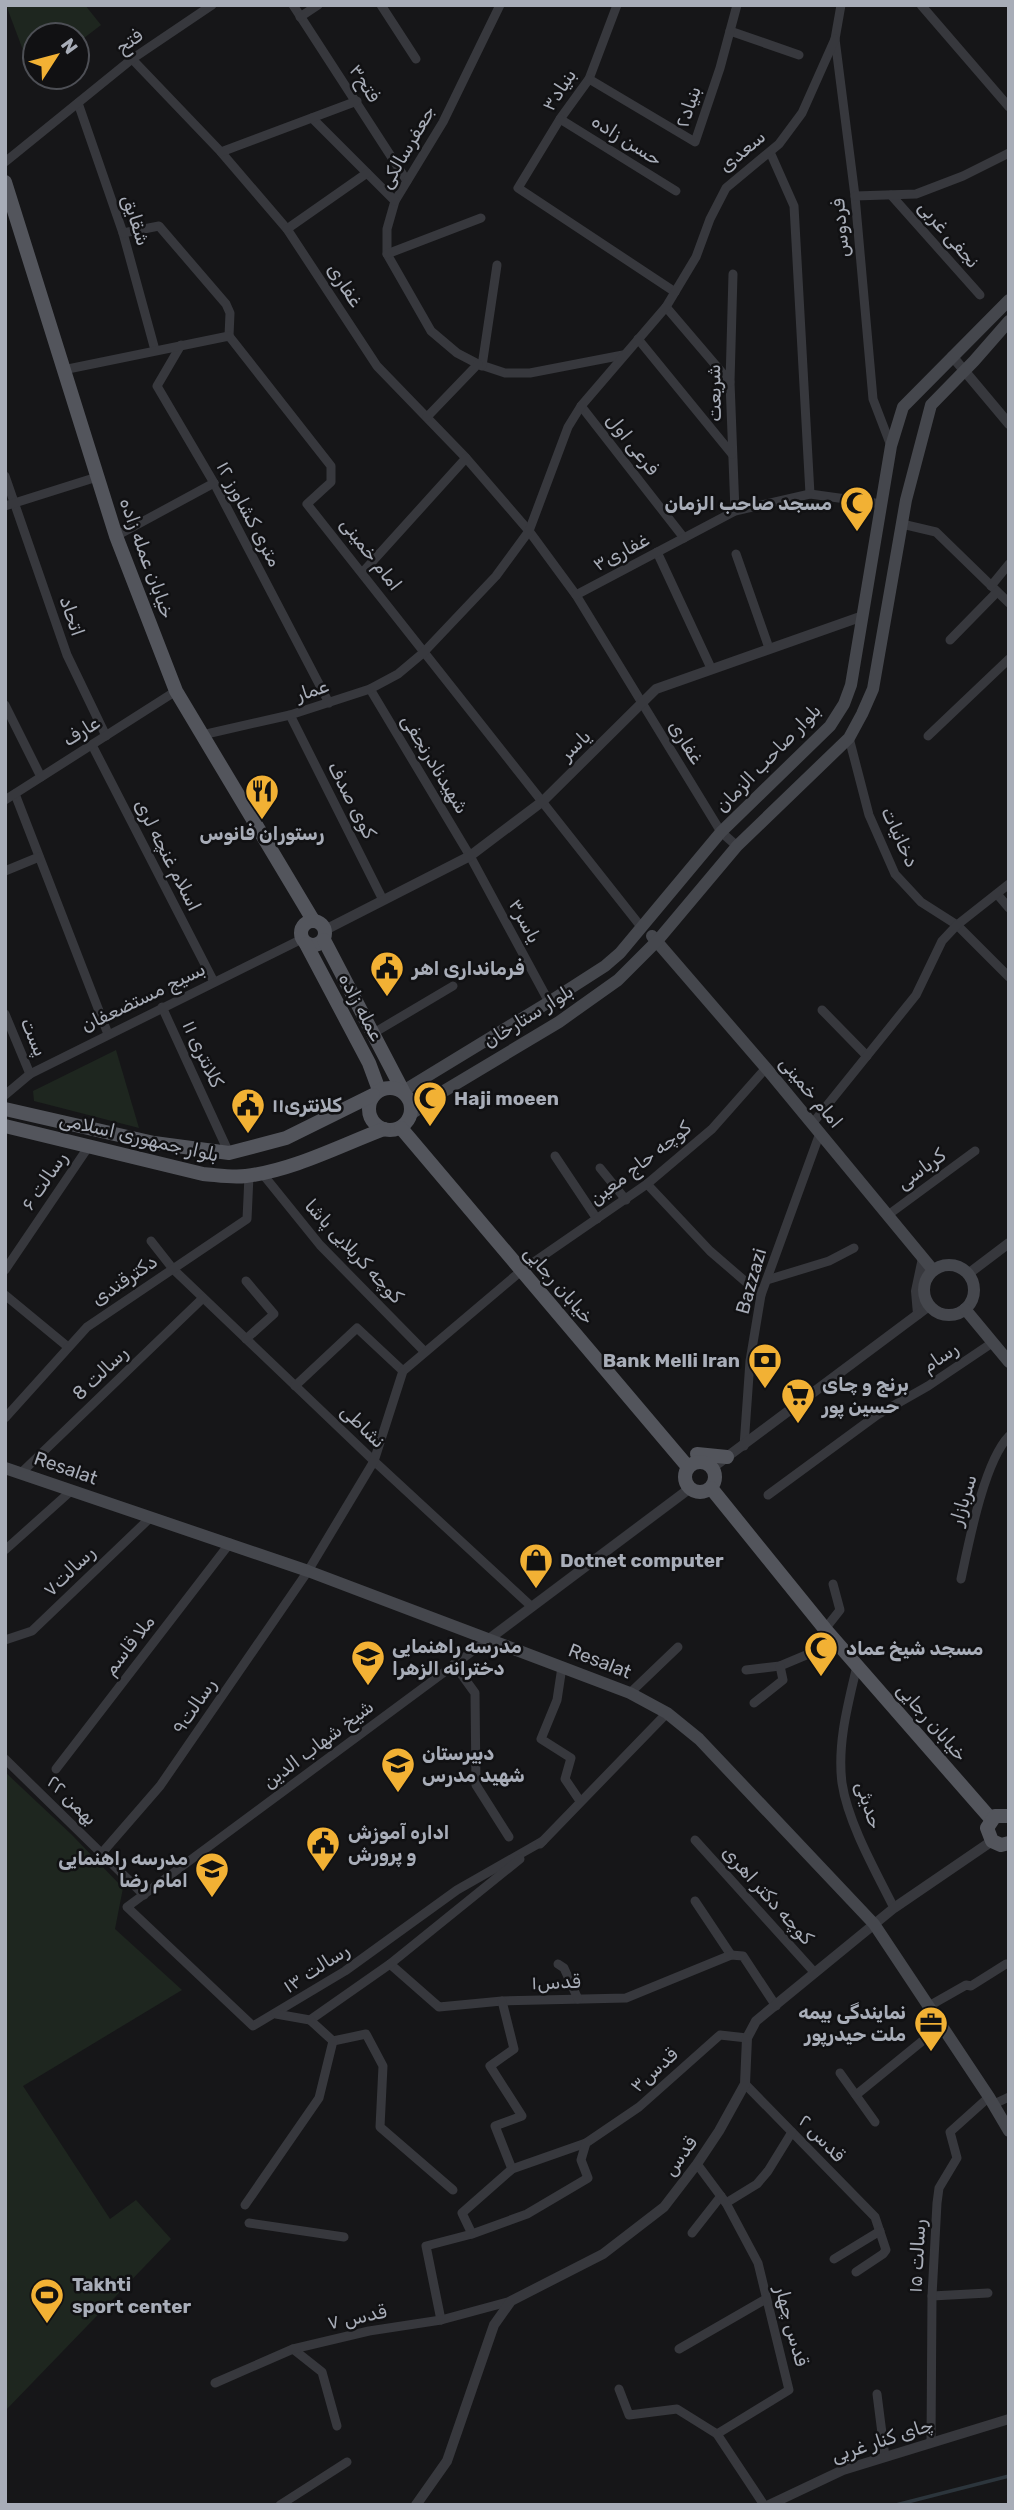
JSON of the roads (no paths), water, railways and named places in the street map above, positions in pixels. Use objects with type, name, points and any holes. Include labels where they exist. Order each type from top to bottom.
[{"type":"main road","name":"خیابان عمله زاده","points":[[5,182],[97,477],[176,691],[321,930]]},
{"type":"main road","name":"بلوار صاحب الزمان","points":[[642,928],[721,832],[830,726],[844,704],[851,685],[891,446],[902,407],[1009,300]]},
{"type":"main road","name":"بلوار صاحب الزمان","points":[[658,940],[737,846],[849,738],[873,689],[902,524],[931,405],[1009,321]]},
{"type":"main road","points":[[307,922],[321,930],[319,944],[304,941],[302,926],[307,922]]},
{"type":"main road","name":"امام خمینی","points":[[642,928],[658,940],[933,1270]]},
{"type":"main road","name":"بلوار ستارخان","points":[[403,1091],[606,966],[642,928]]},
{"type":"main road","name":"عمله زاده","points":[[321,930],[403,1091]]},
{"type":"main road","name":"بلوار ستارخان","points":[[411,1114],[559,1021],[618,980],[658,940]]},
{"type":"main road","name":"عمله زاده","points":[[304,941],[369,1063],[376,1092]]},
{"type":"main road","points":[[387,1087],[403,1091],[409,1098],[411,1114],[401,1128],[384,1129],[371,1119],[368,1111],[376,1092],[387,1087]]},
{"type":"main road","name":"بلوار جمهوری اسلامی","points":[[5,1109],[154,1143],[229,1153],[286,1139],[376,1092]]},
{"type":"main road","name":"بلوار جمهوری اسلامی","points":[[5,1126],[203,1174],[255,1174],[299,1164],[384,1129]]},
{"type":"main road","name":"خیابان رجایی","points":[[401,1128],[688,1467]]},
{"type":"main road","points":[[955,1265],[968,1274],[974,1288],[973,1296],[965,1309],[950,1315],[942,1314],[929,1306],[924,1283],[933,1270],[955,1265]]},
{"type":"main road","points":[[965,1309],[1009,1362]]},
{"type":"main road","points":[[678,1452],[727,1457]]},
{"type":"main road","points":[[699,1461],[712,1468],[715,1476],[711,1488],[701,1493],[689,1489],[684,1478],[688,1467],[699,1461]]},
{"type":"main road","name":"Resalat","points":[[5,1468],[308,1571],[630,1693],[667,1713],[699,1739],[874,1924],[992,2100],[1009,2131]]},
{"type":"main road","name":"خیابان رجایی","points":[[711,1488],[825,1629],[991,1819]]},
{"type":"main road","points":[[1009,1816],[1000,1814],[991,1819],[987,1828],[992,1841],[1009,1843]]},
{"type":"street","name":"فتح","points":[[5,162],[132,59],[212,5]]},
{"type":"street","name":"فتح۳","points":[[293,5],[407,181]]},
{"type":"street","points":[[300,17],[318,5]]},
{"type":"street","points":[[381,5],[416,59]]},
{"type":"street","name":"جعفرسالکی","points":[[387,254],[387,229],[395,201],[443,122],[500,5]]},
{"type":"street","name":"بنیاد۳","points":[[617,5],[589,79],[560,118],[518,188],[675,292]]},
{"type":"street","name":"بنیاد۲","points":[[589,79],[695,142],[720,68],[737,5]]},
{"type":"street","name":"فردوس","points":[[841,5],[835,39],[855,196],[873,399],[891,446]]},
{"type":"street","points":[[922,5],[1009,107]]},
{"type":"street","points":[[730,31],[799,55]]},
{"type":"street","name":"سعدی","points":[[529,531],[568,427],[581,406],[666,307],[696,257],[710,219],[726,188],[779,144],[802,113],[835,39]]},
{"type":"street","name":"غفاری","points":[[132,59],[221,152],[287,229],[377,366],[466,458],[529,531],[576,595],[721,832],[737,846]]},
{"type":"street","points":[[221,152],[356,101]]},
{"type":"street","name":"شقایق","points":[[78,103],[123,233],[155,350]]},
{"type":"street","points":[[312,118],[395,201]]},
{"type":"street","name":"حسن زاده","points":[[560,118],[676,191]]},
{"type":"street","points":[[770,152],[794,206],[810,494]]},
{"type":"street","points":[[855,196],[916,194],[963,176],[1009,153]]},
{"type":"street","points":[[287,229],[367,173]]},
{"type":"street","name":"نجفی غربی","points":[[891,195],[980,295]]},
{"type":"street","points":[[481,218],[387,254],[431,331],[457,353],[480,365],[505,373],[530,373],[623,355]]},
{"type":"street","points":[[63,370],[229,336],[230,313],[226,304],[159,226],[123,233]]},
{"type":"street","points":[[427,417],[480,365],[497,265]]},
{"type":"street","name":"شریعت","points":[[733,274],[730,382],[735,511]]},
{"type":"street","points":[[666,307],[730,382]]},
{"type":"street","name":"امام خمینی","points":[[229,336],[331,466],[331,482],[307,504],[642,928]]},
{"type":"street","points":[[638,339],[733,454]]},
{"type":"street","name":"۱۲ متری کشاورز","points":[[181,345],[157,386],[214,483],[329,703]]},
{"type":"street","points":[[952,356],[1009,424]]},
{"type":"street","name":"فرعی اول","points":[[581,406],[684,538]]},
{"type":"street","points":[[362,573],[466,458]]},
{"type":"street","name":"اتحاد","points":[[5,476],[10,505],[67,655],[106,736]]},
{"type":"street","points":[[10,505],[97,477]]},
{"type":"street","points":[[117,536],[214,483]]},
{"type":"street","name":"غفاری۳","points":[[576,595],[735,511],[810,494],[882,504]]},
{"type":"street","points":[[902,524],[936,533],[1009,603]]},
{"type":"street","points":[[423,653],[496,576],[529,531]]},
{"type":"street","points":[[657,552],[711,668]]},
{"type":"street","points":[[736,554],[769,648]]},
{"type":"street","points":[[950,640],[994,589],[1009,565]]},
{"type":"street","name":"یاسر","points":[[321,930],[470,856],[543,802],[656,689],[863,616]]},
{"type":"street","name":"عمار","points":[[202,735],[290,715],[370,689],[398,674],[423,653]]},
{"type":"street","points":[[929,736],[1009,659]]},
{"type":"street","name":"شهیدنادرنجفی","points":[[370,689],[470,856]]},
{"type":"street","name":"عارف","points":[[5,800],[176,691]]},
{"type":"street","points":[[5,705],[41,777]]},
{"type":"street","name":"کوی صدف","points":[[290,715],[383,900]]},
{"type":"street","name":"دخانیات","points":[[849,738],[869,815],[895,873],[921,902],[957,925],[1009,977]]},
{"type":"street","name":"اسلام غنچه لری","points":[[92,745],[214,982]]},
{"type":"street","points":[[15,794],[108,1034]]},
{"type":"street","name":"یاسر۳","points":[[470,856],[549,1002]]},
{"type":"street","points":[[5,871],[40,857]]},
{"type":"street","name":"Bazzazi","points":[[744,1446],[750,1361],[761,1295],[816,1128],[867,1056],[916,995],[942,941],[957,925],[1009,884]]},
{"type":"street","points":[[997,894],[1009,908]]},
{"type":"street","name":"بسیج مستضعفان","points":[[5,1095],[30,1074],[162,1007],[304,941]]},
{"type":"street","points":[[372,1034],[453,986]]},
{"type":"street","name":"کلانتری ۱۱","points":[[162,1007],[229,1153]]},
{"type":"street","points":[[822,1010],[867,1056]]},
{"type":"street","name":"پست","points":[[5,1014],[30,1074]]},
{"type":"street","name":"کوچه حاج معین","points":[[403,1371],[521,1271],[647,1184],[712,1129],[766,1068]]},
{"type":"street","name":"رسالت ۶","points":[[5,1270],[89,1146]]},
{"type":"street","name":"کرباسی","points":[[888,1215],[975,1151]]},
{"type":"street","points":[[555,1156],[597,1219]]},
{"type":"street","points":[[600,1168],[626,1200]]},
{"type":"street","name":"دکترقندی","points":[[5,1418],[87,1326],[247,1219],[255,1174]]},
{"type":"street","name":"کوچه کربلایی پاشا","points":[[255,1174],[424,1351]]},
{"type":"street","points":[[647,1184],[710,1251],[761,1295]]},
{"type":"street","name":"نشاطی","points":[[151,1241],[173,1269],[203,1298],[532,1607]]},
{"type":"street","points":[[968,1274],[1009,1243]]},
{"type":"street","points":[[767,1279],[829,1261],[854,1248]]},
{"type":"street","points":[[918,1314],[916,1291],[923,1258]]},
{"type":"street","points":[[246,1281],[274,1314],[246,1339]]},
{"type":"street","points":[[5,1295],[68,1347]]},
{"type":"street","name":"رسالت 8","points":[[21,1473],[203,1298]]},
{"type":"street","points":[[712,1468],[929,1306]]},
{"type":"street","points":[[295,1386],[357,1328],[403,1371]]},
{"type":"street","name":"رسام","points":[[768,1494],[877,1415],[928,1386],[992,1343]]},
{"type":"street","name":"رسالت۹","points":[[101,1854],[160,1786],[308,1571],[374,1461],[403,1371]]},
{"type":"street","name":"سربازار","points":[[961,1579],[974,1521],[998,1447],[1009,1436]]},
{"type":"street","name":"شیخ شهاب الدین","points":[[144,1895],[689,1489]]},
{"type":"street","points":[[5,1550],[72,1490]]},
{"type":"street","name":"رسالت۷","points":[[5,1640],[32,1631],[151,1517]]},
{"type":"street","name":"ملا قاسم","points":[[56,1769],[230,1543]]},
{"type":"street","points":[[825,1629],[839,1610],[833,1584]]},
{"type":"street","points":[[746,1670],[780,1666],[837,1642]]},
{"type":"street","points":[[630,1693],[678,1647]]},
{"type":"street","points":[[454,1664],[475,1693],[476,1785],[509,1837]]},
{"type":"street","points":[[754,1703],[783,1680],[780,1666]]},
{"type":"street","name":"حدیثی","points":[[857,1666],[844,1721],[842,1784],[856,1827],[894,1908]]},
{"type":"street","points":[[562,1667],[558,1700],[541,1739],[571,1758],[565,1779],[580,1801]]},
{"type":"street","name":"رسالت ۱۳","points":[[276,2014],[310,2020],[390,1964],[543,1841],[667,1713]]},
{"type":"street","name":"۲۲ بهمن","points":[[5,1759],[144,1895]]},
{"type":"street","name":"کوچه دکتر اهری","points":[[695,1840],[815,1973]]},
{"type":"street","name":"رسالت ۱۳","points":[[276,2014],[345,1971],[457,1890],[543,1841]]},
{"type":"street","points":[[747,2038],[757,2021],[874,1924],[992,1841]]},
{"type":"street","points":[[144,1895],[127,1907],[253,2026],[276,2014]]},
{"type":"street","points":[[695,1901],[731,1955],[743,1956],[776,2006]]},
{"type":"street","name":"قدس۱","points":[[390,1964],[439,2007],[502,2001],[626,1998],[731,1955]]},
{"type":"street","points":[[558,1964],[564,1968],[578,1999]]},
{"type":"street","points":[[929,2006],[965,1985],[971,1986],[1006,1964]]},
{"type":"street","points":[[502,2001],[514,2049],[490,2066],[522,2116],[495,2126],[512,2169]]},
{"type":"street","points":[[310,2020],[333,2041]]},
{"type":"street","points":[[856,2095],[942,2025]]},
{"type":"street","points":[[333,2041],[366,2034],[383,2066],[380,2127],[453,2190]]},
{"type":"street","name":"قدس۳","points":[[472,2234],[461,2213],[512,2169],[586,2143],[639,2107],[720,2035],[747,2038]]},
{"type":"street","name":"قدس","points":[[416,2505],[447,2461],[494,2325],[512,2301],[603,2254],[664,2207],[719,2131],[745,2084],[747,2038]]},
{"type":"street","points":[[245,2205],[319,2098],[333,2041]]},
{"type":"street","points":[[840,2073],[876,2122]]},
{"type":"street","name":"قدس ۲","points":[[745,2084],[875,2217],[880,2231]]},
{"type":"street","points":[[992,2100],[1009,2097]]},
{"type":"street","name":"رسالت ۱۵","points":[[931,2442],[932,2296],[939,2188],[957,2158],[950,2132],[992,2100]]},
{"type":"street","points":[[692,2233],[723,2199],[757,2184],[792,2132]]},
{"type":"street","points":[[441,2320],[426,2246],[472,2234],[527,2214],[587,2178],[581,2160],[586,2143]]},
{"type":"street","name":"قدس چهار","points":[[697,2164],[723,2199],[758,2263],[789,2390],[717,2434]]},
{"type":"street","points":[[249,2223],[344,2236]]},
{"type":"street","points":[[834,2259],[880,2231],[886,2250],[856,2272]]},
{"type":"street","points":[[932,2296],[988,2293]]},
{"type":"street","points":[[679,2348],[766,2299]]},
{"type":"street","name":"قدس ۷","points":[[215,2383],[293,2349],[369,2331],[441,2320],[512,2301]]},
{"type":"street","points":[[293,2349],[322,2372],[337,2426]]},
{"type":"street","points":[[619,2389],[629,2415],[677,2409],[717,2434],[764,2505]]},
{"type":"street","points":[[877,2394],[884,2457]]},
{"type":"street","name":"چای کنار غربی","points":[[769,2505],[833,2474],[1009,2419]]},
{"type":"street","points":[[280,2505],[347,2462]]},
{"type":"waterway","points":[[896,2505],[1009,2476]]},
{"type":"place","name":"مسجد صاحب الزمان","points":[[857,533]]},
{"type":"place","name":"رستوران فانوس","points":[[262,821]]},
{"type":"place","name":"فرمانداری اهر","points":[[387,998]]},
{"type":"place","name":"Haji moeen","points":[[430,1128]]},
{"type":"place","name":"کلانتری۱۱","points":[[248,1135]]},
{"type":"place","name":"Bank Melli Iran","points":[[765,1390]]},
{"type":"place","name":"برنج و چای حسین پور","points":[[798,1425]]},
{"type":"place","name":"Dotnet computer","points":[[536,1590]]},
{"type":"place","name":"مسجد شیخ عماد","points":[[821,1678]]},
{"type":"place","name":"مدرسه راهنمایی دخترانه الزهرا","points":[[368,1687]]},
{"type":"place","name":"دبیرستان شهید مدرس","points":[[398,1794]]},
{"type":"place","name":"اداره آموزش و پرورش","points":[[323,1873]]},
{"type":"place","name":"مدرسه راهنمایی امام رضا","points":[[212,1899]]},
{"type":"place","name":"نمایندگی بیمه ملت حیدرپور","points":[[931,2053]]},
{"type":"place","name":"Takhti sport center","points":[[47,2325]]}]
